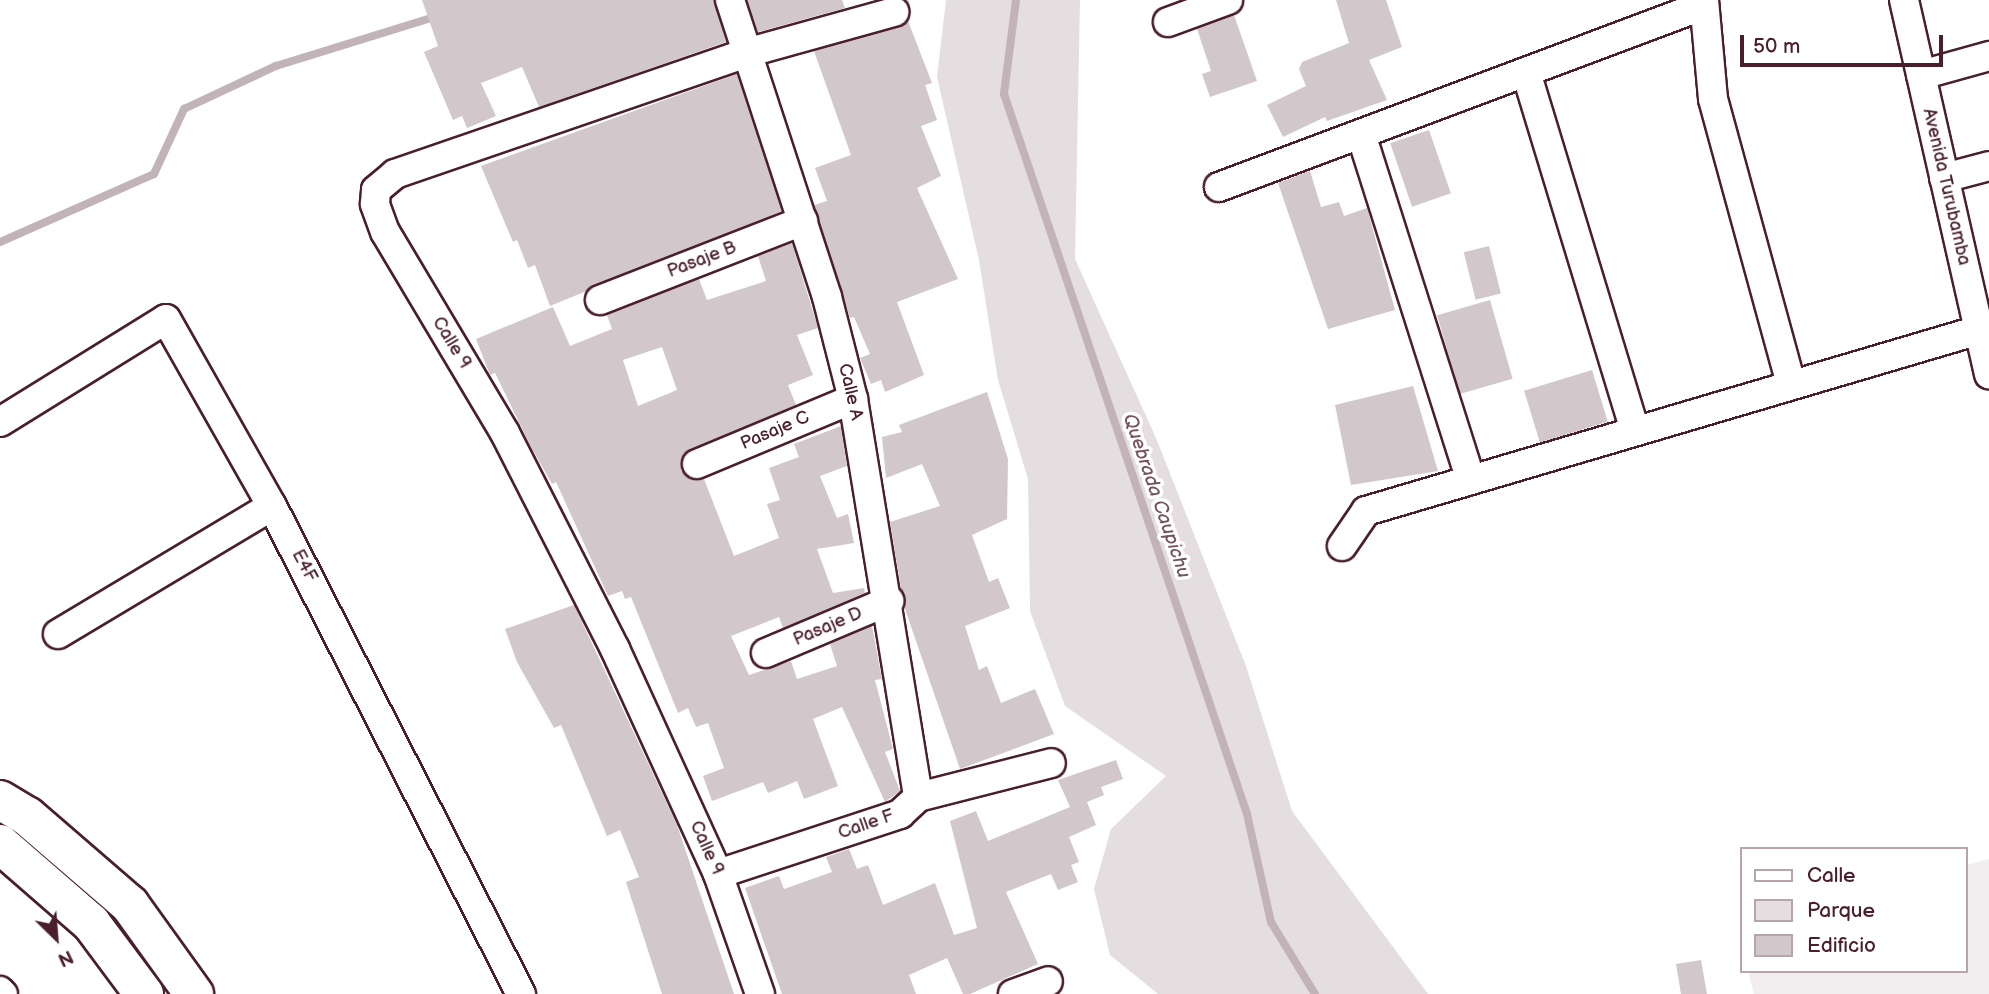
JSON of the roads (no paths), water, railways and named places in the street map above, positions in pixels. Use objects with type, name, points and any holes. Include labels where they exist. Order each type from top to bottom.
[{"type":"main road","points":[[0,800],[27,816],[130,905],[194,994]]},
{"type":"main road","points":[[0,844],[91,923],[144,994]]},
{"type":"street","name":"Calle A","points":[[730,0],[803,221],[853,399],[889,601],[918,797]]},
{"type":"street","points":[[1168,22],[1228,0]]},
{"type":"street","name":"Avenida Turubamba","points":[[1904,0],[1944,178],[1979,279],[1979,330],[1989,374]]},
{"type":"street","points":[[1219,187],[1704,3],[1713,99],[1791,385]]},
{"type":"street","name":"Calle 9","points":[[760,994],[718,874],[615,649],[536,493],[385,232],[374,204],[376,190],[396,174],[746,53],[894,12]]},
{"type":"street","points":[[1921,75],[1989,56]]},
{"type":"street","points":[[1526,72],[1635,431]]},
{"type":"street","points":[[1361,134],[1471,480]]},
{"type":"street","points":[[1944,178],[1989,166]]},
{"type":"street","name":"Pasaje B","points":[[600,300],[803,221]]},
{"type":"street","name":"E4F","points":[[0,422],[166,319],[272,506],[520,994]]},
{"type":"street","points":[[1342,546],[1366,512],[1979,330]]},
{"type":"street","name":"Pasaje C","points":[[697,464],[853,399]]},
{"type":"street","points":[[58,634],[272,506]]},
{"type":"street","name":"Pasaje D","points":[[766,653],[889,601]]},
{"type":"street","name":"Calle F","points":[[718,874],[900,814],[918,797],[1051,763]]},
{"type":"street","points":[[1013,994],[1048,981]]},
{"type":"waterway","name":"Quebrada Caupichu","points":[[1016,0],[1004,94],[1247,814],[1271,922],[1315,994]]},
{"type":"waterway","points":[[0,242],[154,174],[184,109],[276,66],[438,16]]}]
